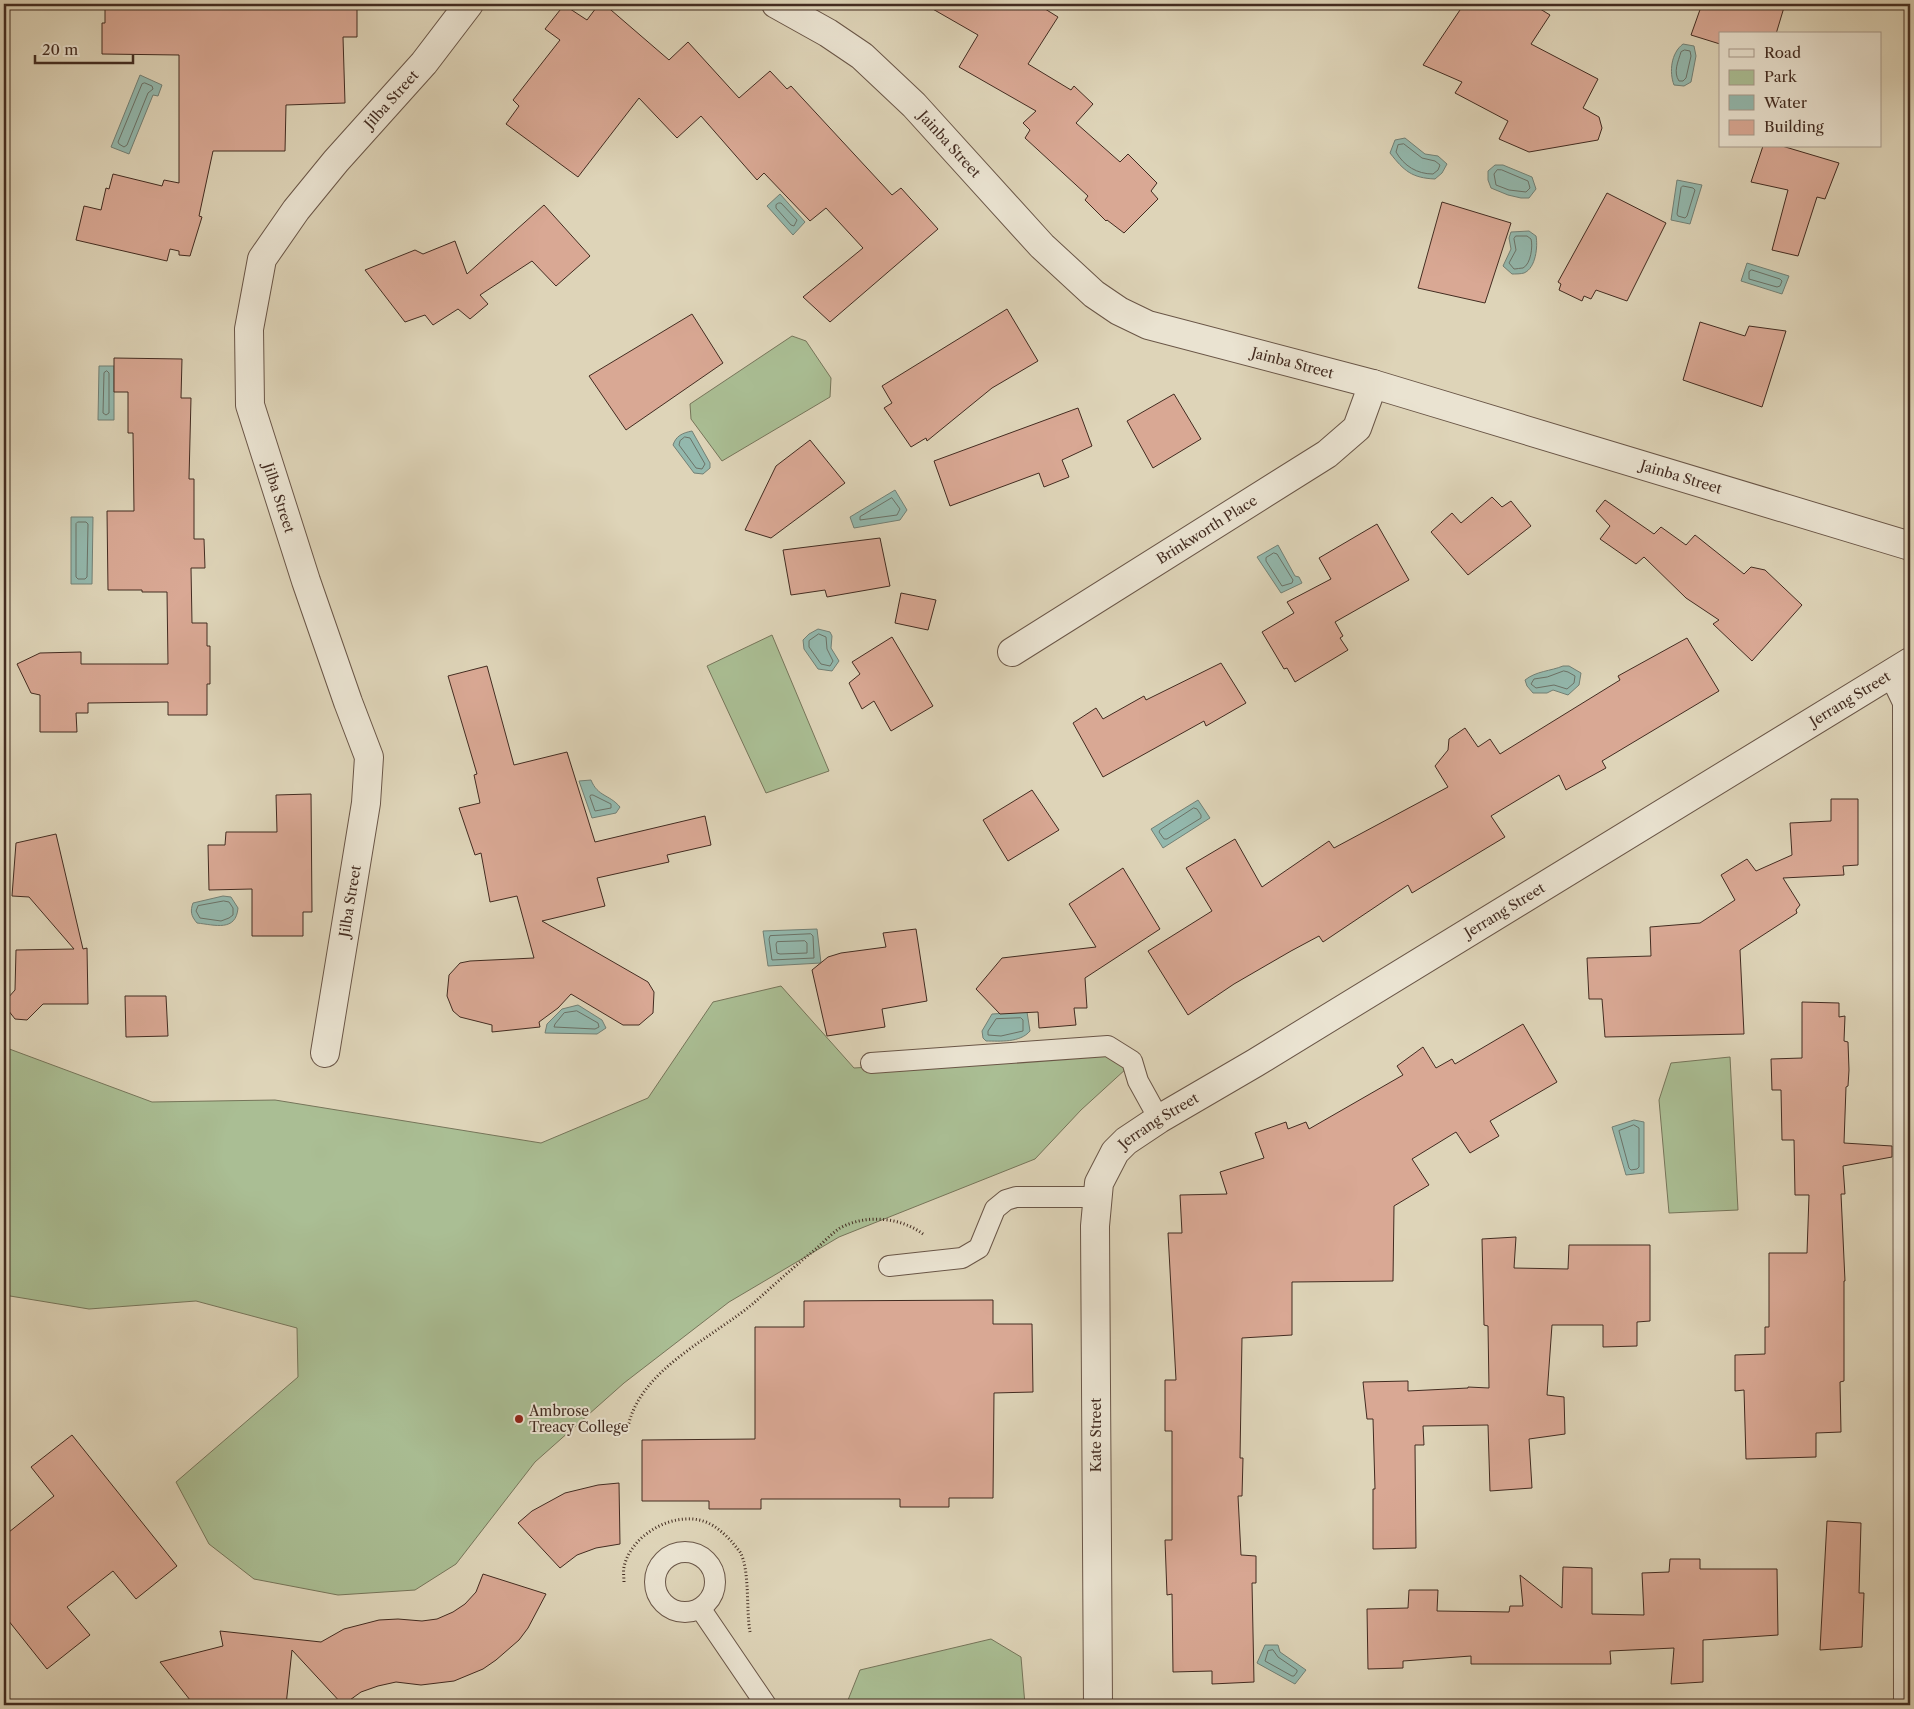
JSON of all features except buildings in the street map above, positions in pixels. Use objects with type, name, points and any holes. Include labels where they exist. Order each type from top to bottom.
[{"type":"street","name":"Jilba Street","points":[[325,1053],[366,803],[369,757],[306,581],[250,405],[249,329],[262,258],[296,210],[424,63],[469,4]]},
{"type":"street","name":"Jainba Street","points":[[776,4],[828,33],[862,56],[914,105],[1042,246],[1106,303],[1148,325],[1373,384],[1910,546]]},
{"type":"street","name":"Brinkworth Place","points":[[1012,652],[1327,454],[1356,428],[1373,384]]},
{"type":"street","name":"Jerrang Street","points":[[1107,1167],[1115,1152],[1126,1141],[1159,1119],[1272,1053],[1901,667]]},
{"type":"street","points":[[1901,667],[1907,702],[1908,1705]]},
{"type":"street","name":"Kate Street","points":[[1098,1705],[1095,1235],[1099,1183],[1107,1167]]},
{"type":"lane","points":[[871,1063],[1108,1046],[1132,1061],[1138,1081],[1159,1119]]},
{"type":"lane","points":[[889,1266],[962,1258],[979,1248],[995,1209],[1006,1200],[1016,1198],[1097,1197]]},
{"type":"lane","points":[[700,1608],[766,1705]]},
{"type":"path","points":[[628,1427],[630,1416],[640,1398],[671,1364],[755,1302],[840,1228],[858,1222],[880,1219],[903,1223],[921,1233],[948,1260]]},
{"type":"green space","points":[[792,336],[806,341],[831,378],[830,397],[722,461],[691,419],[690,404]]},
{"type":"green space","points":[[772,635],[829,771],[766,793],[707,666]]},
{"type":"green space","points":[[781,986],[854,1068],[961,1062],[1102,1049],[1127,1068],[1081,1110],[1035,1159],[839,1237],[729,1302],[624,1383],[535,1462],[456,1564],[415,1590],[338,1595],[254,1579],[209,1544],[176,1482],[298,1377],[297,1328],[196,1301],[89,1309],[4,1295],[4,1047],[152,1102],[275,1100],[541,1143],[648,1098],[713,1002]]},
{"type":"green space","points":[[1730,1057],[1738,1210],[1669,1213],[1659,1100],[1671,1063]]},
{"type":"green space","points":[[991,1639],[1021,1657],[1025,1705],[846,1705],[860,1670]]},
{"type":"water","points":[[1683,44],[1694,46],[1696,56],[1691,82],[1684,86],[1674,85],[1671,69],[1676,52]]},
{"type":"water","points":[[140,75],[162,85],[158,96],[153,95],[129,154],[111,147]]},
{"type":"water","points":[[1405,138],[1425,154],[1438,156],[1447,164],[1442,173],[1435,179],[1420,177],[1404,169],[1390,153],[1395,140]]},
{"type":"water","points":[[1495,165],[1503,165],[1532,177],[1536,189],[1529,198],[1521,198],[1491,188],[1488,180],[1488,171]]},
{"type":"water","points":[[1677,180],[1702,185],[1690,224],[1671,220]]},
{"type":"water","points":[[780,194],[805,222],[793,235],[767,206]]},
{"type":"water","points":[[1529,231],[1536,236],[1537,245],[1534,262],[1524,273],[1512,274],[1503,266],[1511,249],[1509,238],[1511,232]]},
{"type":"water","points":[[1747,263],[1789,276],[1782,294],[1741,281]]},
{"type":"water","points":[[99,366],[114,366],[114,420],[98,420]]},
{"type":"water","points":[[692,431],[710,463],[710,468],[703,474],[694,473],[673,445],[680,435]]},
{"type":"water","points":[[895,490],[907,510],[900,520],[854,528],[850,517]]},
{"type":"water","points":[[71,517],[93,517],[92,584],[71,584]]},
{"type":"water","points":[[1278,545],[1295,576],[1299,577],[1302,583],[1281,593],[1257,557]]},
{"type":"water","points":[[818,629],[830,632],[832,636],[831,648],[839,661],[832,671],[818,669],[804,649],[803,640]]},
{"type":"water","points":[[1563,666],[1569,666],[1581,673],[1579,685],[1568,695],[1553,690],[1547,693],[1533,693],[1527,686],[1525,680],[1529,677]]},
{"type":"water","points":[[591,780],[600,793],[620,807],[616,813],[592,818],[579,781]]},
{"type":"water","points":[[1198,800],[1210,818],[1163,848],[1151,829]]},
{"type":"water","points":[[223,896],[231,897],[238,908],[233,921],[224,925],[197,923],[192,913],[193,903]]},
{"type":"water","points":[[817,929],[821,963],[768,966],[763,931]]},
{"type":"water","points":[[578,1005],[602,1020],[606,1028],[597,1034],[545,1033],[547,1024],[562,1009]]},
{"type":"water","points":[[1027,1012],[1030,1031],[1021,1038],[986,1041],[983,1038],[982,1031],[992,1014]]},
{"type":"water","points":[[1634,1120],[1644,1122],[1644,1173],[1626,1175],[1612,1127]]},
{"type":"water","points":[[1265,1645],[1278,1645],[1280,1652],[1306,1670],[1295,1684],[1257,1663]]},
{"type":"place","name":"Ambrose Treacy College","points":[[519,1419]]}]
